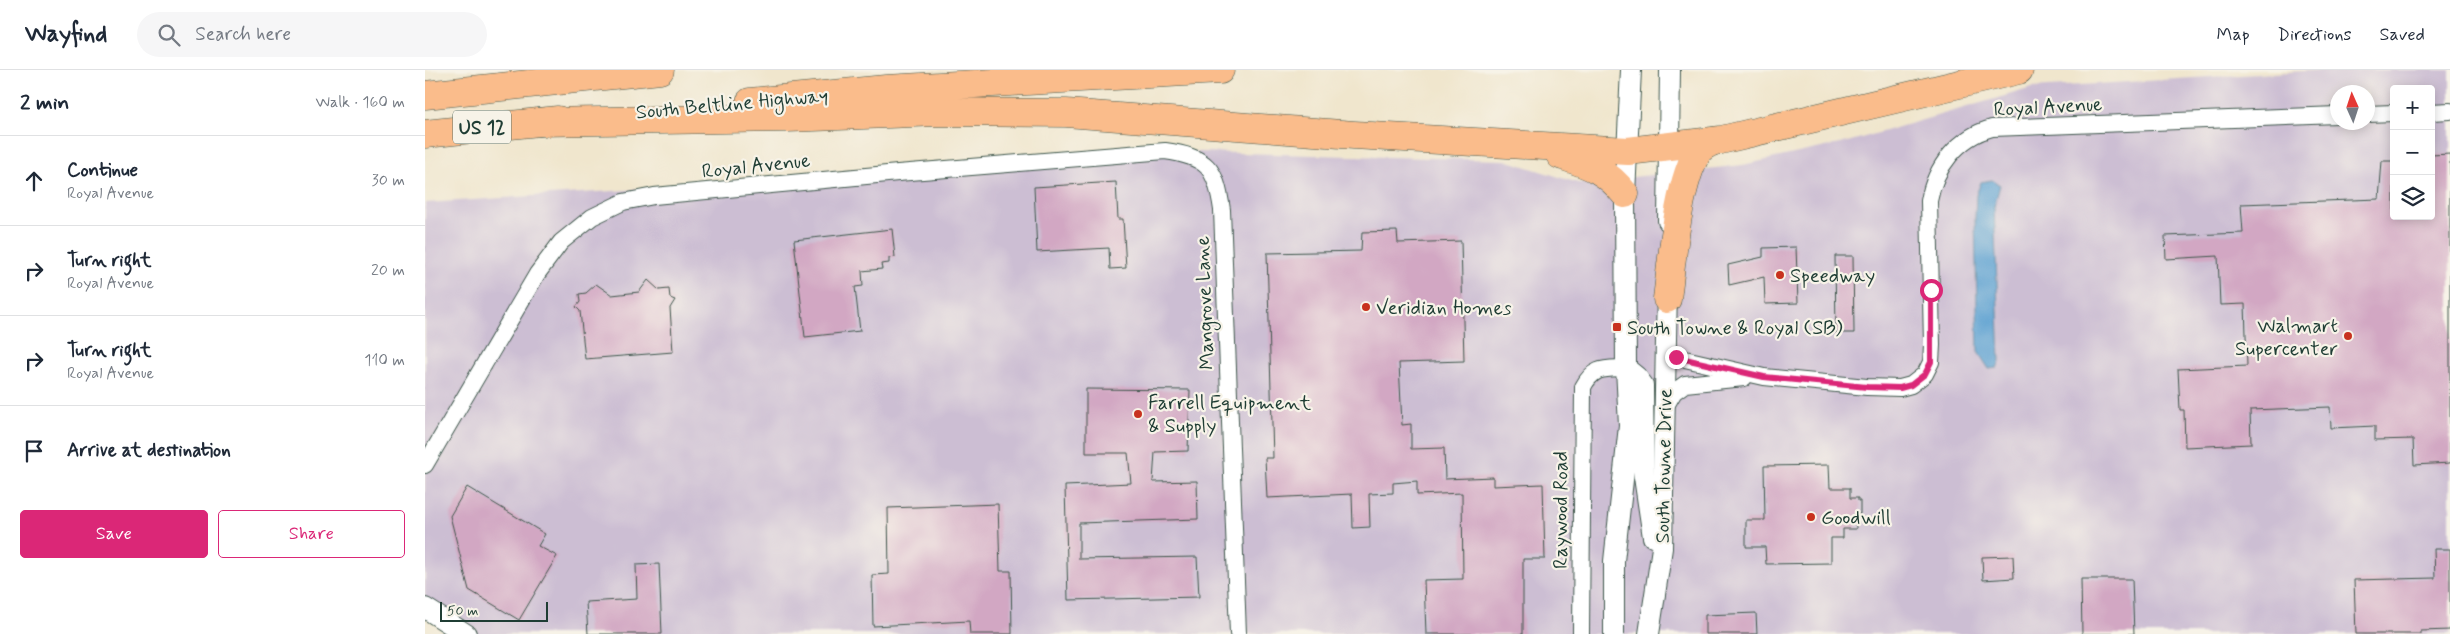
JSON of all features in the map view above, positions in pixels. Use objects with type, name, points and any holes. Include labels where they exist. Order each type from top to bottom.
[{"type":"highway","name":"South Beltline Highway","points":[[425,134],[886,89],[1220,70]]},
{"type":"highway","points":[[539,122],[778,118],[938,112],[1066,113],[1354,136],[1628,151],[1714,141],[2019,70]]},
{"type":"highway","name":"South Beltline Highway","points":[[425,95],[651,71]]},
{"type":"highway","points":[[1667,299],[1679,219],[1691,166],[1702,147],[1714,141]]},
{"type":"highway","points":[[1525,144],[1589,165],[1611,177],[1625,194]]},
{"type":"street","name":"South Towne Drive","points":[[1614,634],[1614,561],[1629,426],[1626,368],[1625,194],[1631,70]]},
{"type":"street","name":"South Towne Drive","points":[[1649,634],[1662,548],[1670,70]]},
{"type":"street","points":[[2435,112],[2450,111]]},
{"type":"street","points":[[2375,114],[2390,113]]},
{"type":"street","name":"Royal Avenue","points":[[1665,352],[1676,357],[1764,377],[1867,387],[1900,388],[1911,385],[1925,374],[1931,362],[1929,201],[1932,186],[1939,170],[1965,140],[1978,132],[1992,128],[2330,115]]},
{"type":"street","name":"Royal Avenue","points":[[425,465],[537,274],[561,242],[593,217],[623,202],[654,196],[797,182],[1165,151],[1189,154],[1201,161],[1212,172],[1216,181]]},
{"type":"street","name":"Mangrove Lane","points":[[1216,181],[1222,210],[1238,634]]},
{"type":"street","points":[[1626,368],[1643,385],[1644,477],[1659,568]]},
{"type":"street","name":"Raywood Road","points":[[1581,634],[1583,386],[1589,375],[1600,369],[1626,368]]},
{"type":"street","name":"Royal Avenue","points":[[1664,409],[1674,392],[1685,384],[1764,377]]},
{"type":"street","points":[[425,608],[466,634]]},
{"type":"shaded area","points":[[2322,70],[2450,70],[2450,634],[466,634],[425,608],[425,203],[898,173],[1165,151],[1505,160],[1578,183],[1743,165],[1844,143],[2032,88]]},
{"type":"water","points":[[1992,180],[2000,185],[1994,207],[2000,361],[1997,368],[1989,369],[1978,352],[1975,218],[1976,195],[1981,182]]},
{"type":"building","name":"Walmart Supercenter","points":[[2450,154],[2450,463],[2414,465],[2413,439],[2375,440],[2375,426],[2331,428],[2330,407],[2250,410],[2251,444],[2185,447],[2184,410],[2180,410],[2178,369],[2247,366],[2245,304],[2220,305],[2218,256],[2166,259],[2165,236],[2243,233],[2241,204],[2379,199],[2382,161],[2390,161],[2390,220],[2435,220],[2435,155]]},
{"type":"building","points":[[1116,182],[1118,219],[1123,219],[1126,268],[1110,269],[1109,248],[1037,252],[1034,187]]},
{"type":"building","points":[[892,229],[895,257],[889,258],[889,263],[881,264],[882,269],[862,271],[863,286],[855,287],[860,331],[805,337],[794,240]]},
{"type":"building","points":[[1397,231],[1398,243],[1461,241],[1464,361],[1399,363],[1402,425],[1411,424],[1411,449],[1444,448],[1445,479],[1493,477],[1493,486],[1543,484],[1545,559],[1523,559],[1523,634],[1426,634],[1424,580],[1463,579],[1462,493],[1417,495],[1417,481],[1393,483],[1393,493],[1369,494],[1370,527],[1353,528],[1352,494],[1267,498],[1265,458],[1273,458],[1267,253],[1361,251],[1362,232]]},
{"type":"building","points":[[1796,247],[1798,303],[1765,304],[1764,277],[1729,285],[1728,265],[1763,257],[1763,248]]},
{"type":"building","points":[[1835,256],[1853,256],[1854,333],[1836,333]]},
{"type":"building","points":[[648,280],[659,290],[669,289],[670,298],[675,300],[670,308],[673,352],[585,359],[580,311],[576,307],[580,302],[579,294],[586,293],[596,284],[612,295],[639,292]]},
{"type":"building","points":[[1086,389],[1190,390],[1188,451],[1155,452],[1153,482],[1197,481],[1198,519],[1079,523],[1079,559],[1197,557],[1199,597],[1068,600],[1065,486],[1131,483],[1128,453],[1086,453]]},
{"type":"building","name":"Goodwill","points":[[1829,465],[1830,488],[1850,488],[1850,498],[1858,498],[1858,501],[1860,501],[1860,514],[1856,514],[1856,529],[1843,529],[1843,538],[1831,538],[1831,563],[1766,564],[1765,547],[1746,547],[1746,520],[1765,520],[1764,466]]},
{"type":"building","points":[[467,487],[545,534],[538,546],[557,556],[519,620],[469,590],[450,516]]},
{"type":"building","points":[[998,504],[1000,571],[1011,571],[1012,634],[970,634],[969,621],[873,626],[872,575],[889,574],[888,508]]},
{"type":"building","points":[[2434,549],[2450,549],[2450,630],[2421,631],[2421,634],[2356,634],[2354,580],[2435,578]]},
{"type":"building","points":[[2013,556],[2014,578],[1983,580],[1982,557]]},
{"type":"building","points":[[659,564],[662,634],[588,634],[586,602],[637,599],[636,565]]},
{"type":"building","points":[[2081,579],[2132,579],[2134,634],[2082,634]]},
{"type":"building","points":[[1756,613],[1757,634],[1705,634],[1705,615]]},
{"type":"place","name":"Speedway","points":[[1780,275]]},
{"type":"place","name":"Veridian Homes","points":[[1366,307]]},
{"type":"place","name":"South Towne & Royal (SB)","points":[[1617,327]]},
{"type":"place","name":"Walmart Supercenter","points":[[2348,336]]},
{"type":"place","name":"Farrell Equipment & Supply","points":[[1138,414]]},
{"type":"place","name":"Goodwill","points":[[1811,517]]},
{"type":"route","points":[[1676,357],[1764,377],[1867,387],[1900,388],[1911,385],[1919,380],[1928,370],[1931,362],[1931,290]]}]
